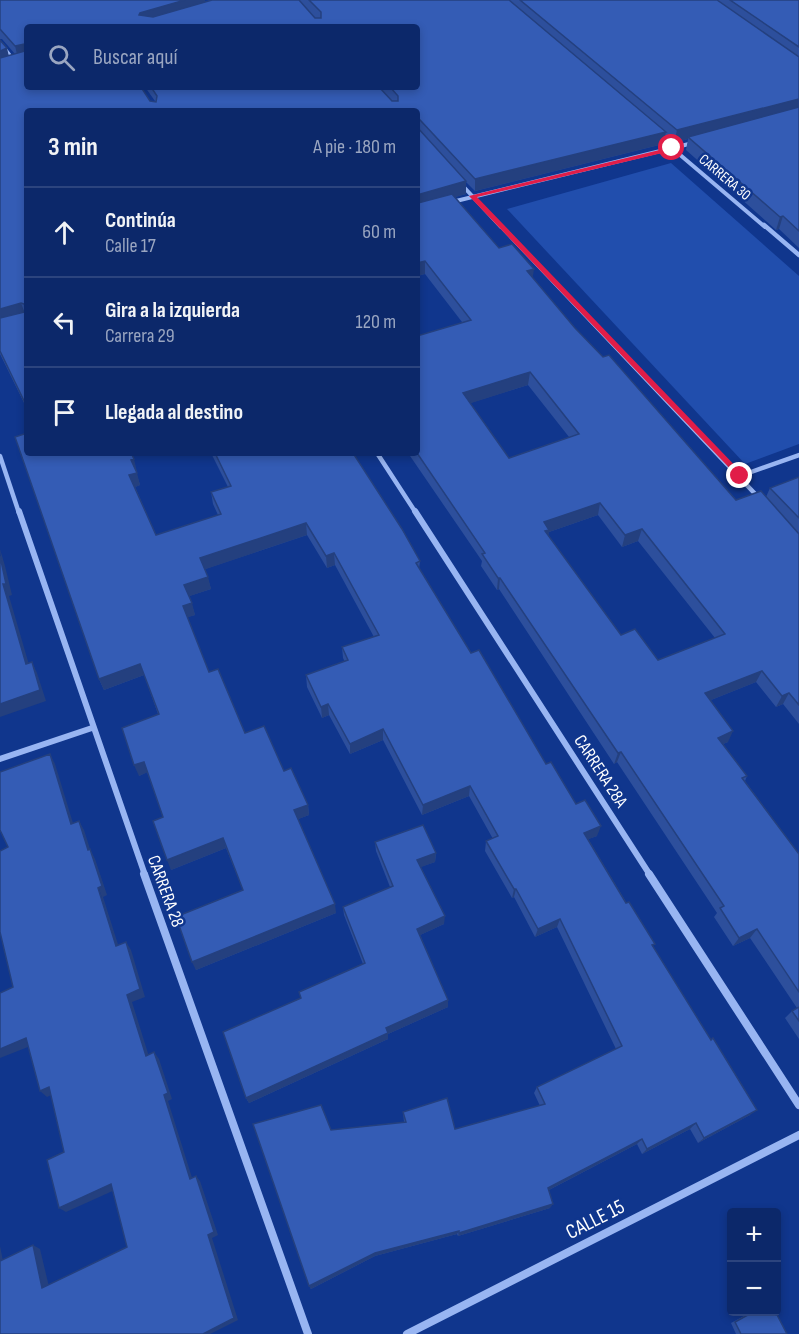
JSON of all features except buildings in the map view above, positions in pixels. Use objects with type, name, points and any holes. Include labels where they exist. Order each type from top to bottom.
[{"type":"street","name":"CARRERA 30","points":[[654,133],[799,255]]},
{"type":"street","points":[[450,202],[695,142]]},
{"type":"street","points":[[456,179],[740,476],[762,502]]},
{"type":"street","points":[[740,476],[799,454]]},
{"type":"street","name":"CARRERA 28","points":[[0,456],[92,728],[308,1334]]},
{"type":"street","name":"CARRERA 28A","points":[[379,456],[799,1106]]},
{"type":"street","points":[[0,759],[92,728]]},
{"type":"street","name":"CALLE 15","points":[[407,1334],[799,1135]]},
{"type":"lane","points":[[0,42],[17,63]]},
{"type":"shaded area","points":[[671,163],[799,276],[799,444],[745,464],[507,209]]},
{"type":"route","points":[[672,148],[472,196],[740,476]]}]
